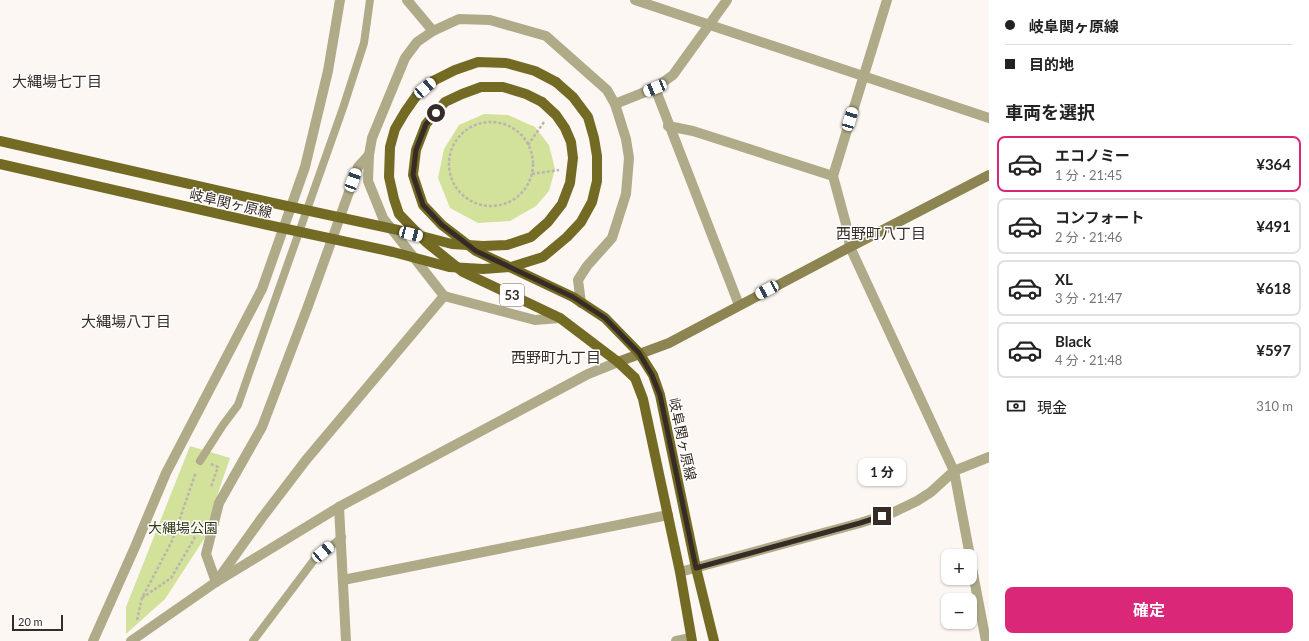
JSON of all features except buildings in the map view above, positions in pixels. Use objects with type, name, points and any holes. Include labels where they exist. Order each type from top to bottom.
[{"type":"main road","name":"岐阜関ヶ原線","points":[[0,164],[260,224],[393,252],[449,267],[483,268],[511,267],[543,257],[567,237],[581,222],[592,202],[597,181],[597,156],[594,138],[588,118],[573,97],[556,82],[535,71],[506,63],[478,62],[455,70],[433,81],[417,95],[395,129],[390,147],[389,178],[394,199],[399,214],[426,242],[463,272],[560,318],[618,362],[634,378],[643,399],[680,572],[691,639]]},
{"type":"main road","name":"岐阜関ヶ原線","points":[[0,140],[280,205],[398,230],[452,244],[483,246],[507,245],[531,237],[548,222],[562,204],[570,183],[573,158],[571,142],[565,128],[556,115],[542,102],[526,94],[504,87],[481,87],[445,102],[426,124],[416,150],[413,175],[423,205],[442,225],[476,251],[573,297],[605,318],[639,353],[652,375],[660,395],[696,568],[714,641]]},
{"type":"street","points":[[92,641],[135,547],[166,473],[262,289],[305,167],[328,71],[340,0]]},
{"type":"street","points":[[407,0],[433,32]]},
{"type":"street","points":[[635,0],[989,118]]},
{"type":"street","points":[[615,104],[655,88],[673,75],[727,0]]},
{"type":"street","points":[[887,0],[833,176],[846,224],[850,247],[954,471],[969,549]]},
{"type":"street","points":[[560,318],[535,320],[444,296],[383,218],[368,181],[369,155],[372,138],[405,58],[417,42],[459,18],[490,20],[546,36],[607,90],[615,104],[626,139],[628,158],[626,194],[612,238],[587,266],[578,280],[581,303]]},
{"type":"street","points":[[655,88],[668,126],[739,305]]},
{"type":"street","points":[[668,126],[693,131],[833,176]]},
{"type":"street","points":[[216,582],[206,554],[219,503],[262,427],[308,306],[358,166],[369,155]]},
{"type":"street","points":[[132,641],[216,582],[339,507],[588,374],[639,353],[669,343],[989,175]]},
{"type":"street","points":[[216,582],[306,460],[444,296]]},
{"type":"street","points":[[680,572],[860,523],[894,512],[917,501],[931,492],[954,471],[989,457]]},
{"type":"street","points":[[339,507],[342,537],[346,641]]},
{"type":"street","points":[[343,580],[668,515]]},
{"type":"street","points":[[975,585],[986,641]]},
{"type":"street","points":[[676,641],[691,639]]},
{"type":"lane","points":[[200,460],[238,405],[343,108],[364,43],[370,0]]},
{"type":"lane","points":[[253,641],[314,560],[342,537]]},
{"type":"path","points":[[493,122],[507,125],[519,133],[528,144],[532,154],[533,164],[532,174],[526,187],[516,198],[503,204],[488,206],[474,202],[462,194],[454,183],[449,169],[450,155],[456,141],[466,131],[478,124],[493,122]]},
{"type":"path","points":[[132,641],[142,598],[172,541],[200,460],[218,467],[211,489]]},
{"type":"path","points":[[142,598],[171,578],[194,539],[198,524]]},
{"type":"green space","points":[[484,114],[508,115],[535,127],[549,145],[555,169],[549,191],[536,206],[510,221],[478,223],[450,208],[438,178],[444,149],[459,125]]},
{"type":"green space","name":"大縄場公園","points":[[190,446],[230,458],[206,536],[165,599],[126,634],[126,607]]},
{"type":"district","name":"大縄場七丁目","points":[[57,81]]},
{"type":"district","name":"西野町八丁目","points":[[881,233]]},
{"type":"district","name":"大縄場八丁目","points":[[126,321]]},
{"type":"district","name":"西野町九丁目","points":[[556,357]]},
{"type":"route","points":[[436,113],[426,124],[416,150],[413,175],[423,205],[442,225],[476,251],[573,297],[605,318],[639,353],[652,375],[660,395],[696,568],[882,516]]}]
